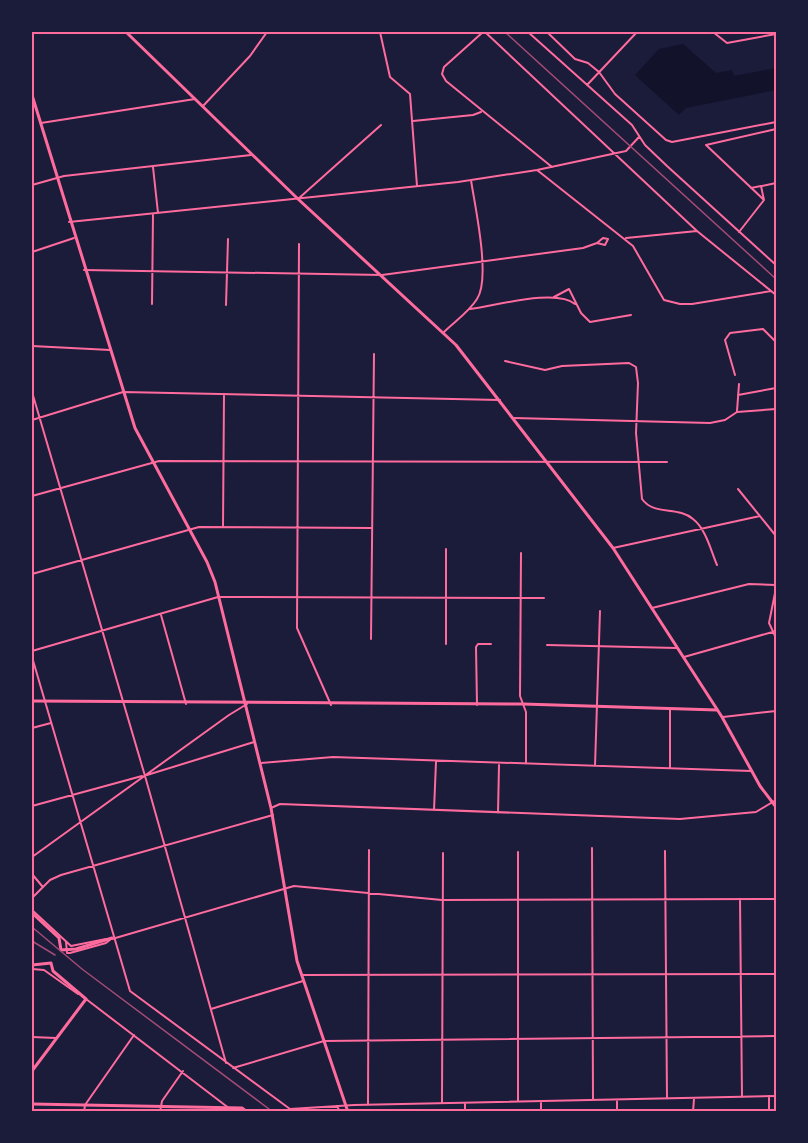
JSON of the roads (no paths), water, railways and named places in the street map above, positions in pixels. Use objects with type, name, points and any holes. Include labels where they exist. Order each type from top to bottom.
[{"type":"main road","points":[[126,32],[298,198],[444,332],[550,462],[613,548],[722,717],[751,771],[772,804],[777,807]]},
{"type":"main road","points":[[32,95],[33,108],[40,123],[84,270],[140,441],[207,562],[218,597],[247,704],[273,815],[301,975],[349,1112]]},
{"type":"main road","points":[[32,701],[331,705],[523,704],[717,710]]},
{"type":"main road","points":[[32,911],[59,938],[61,950],[76,949],[112,939]]},
{"type":"main road","points":[[32,967],[51,963],[53,971],[86,999],[32,1071]]},
{"type":"main road","points":[[32,1104],[160,1106],[233,1110],[242,1108],[247,1112]]},
{"type":"street","points":[[203,106],[250,56],[267,32]]},
{"type":"street","points":[[380,32],[390,77],[410,94],[417,186]]},
{"type":"street","points":[[552,167],[442,74],[444,67],[484,32],[617,153],[697,231],[777,295]]},
{"type":"street","points":[[528,32],[632,125],[639,137],[777,265]]},
{"type":"street","points":[[547,32],[570,54],[599,72],[615,94],[661,136],[672,142],[777,122]]},
{"type":"street","points":[[586,86],[637,32]]},
{"type":"street","points":[[713,32],[727,43],[777,34]]},
{"type":"street","points":[[40,123],[195,99]]},
{"type":"street","points":[[413,121],[473,115],[483,111]]},
{"type":"street","points":[[298,198],[381,125]]},
{"type":"street","points":[[764,200],[706,145],[777,129]]},
{"type":"street","points":[[69,222],[471,180],[537,170],[617,153],[632,147],[639,137]]},
{"type":"street","points":[[32,185],[56,178],[254,154]]},
{"type":"street","points":[[153,167],[158,213]]},
{"type":"street","points":[[537,170],[626,238],[643,259],[664,300],[692,304],[771,291]]},
{"type":"street","points":[[444,332],[479,297],[481,288],[481,260],[471,180]]},
{"type":"street","points":[[751,188],[777,183]]},
{"type":"street","points":[[740,232],[764,200],[761,186]]},
{"type":"street","points":[[152,304],[153,214]]},
{"type":"street","points":[[626,238],[697,231]]},
{"type":"street","points":[[32,252],[74,238]]},
{"type":"street","points":[[226,305],[228,239]]},
{"type":"street","points":[[84,270],[382,275],[583,248],[597,243]]},
{"type":"street","points":[[299,244],[297,526],[299,636],[331,705]]},
{"type":"street","points":[[554,297],[569,289],[575,304]]},
{"type":"street","points":[[468,309],[554,297],[570,299],[590,322],[631,315]]},
{"type":"street","points":[[735,375],[725,340],[730,333],[763,329],[777,342]]},
{"type":"street","points":[[32,346],[110,350]]},
{"type":"street","points":[[371,639],[374,354]]},
{"type":"street","points":[[505,361],[545,370],[575,365],[632,364],[636,367],[640,490],[647,505],[685,514],[700,528],[717,565]]},
{"type":"street","points":[[737,411],[739,384]]},
{"type":"street","points":[[738,395],[777,388]]},
{"type":"street","points":[[32,392],[145,776],[226,1064]]},
{"type":"street","points":[[32,420],[123,392],[500,400]]},
{"type":"street","points":[[223,527],[224,394]]},
{"type":"street","points":[[514,418],[720,422],[737,411],[777,409]]},
{"type":"street","points":[[32,496],[152,462],[224,460],[667,462]]},
{"type":"street","points":[[738,489],[777,536]]},
{"type":"street","points":[[613,548],[760,516]]},
{"type":"street","points":[[32,574],[190,529],[297,526],[372,528]]},
{"type":"street","points":[[446,549],[446,644]]},
{"type":"street","points":[[520,553],[520,696],[523,704],[526,764]]},
{"type":"street","points":[[652,608],[749,584],[777,586],[769,613],[772,633],[777,638]]},
{"type":"street","points":[[32,651],[218,597],[544,598]]},
{"type":"street","points":[[595,766],[600,611]]},
{"type":"street","points":[[161,615],[186,704]]},
{"type":"street","points":[[683,657],[777,631]]},
{"type":"street","points":[[477,705],[476,647],[478,644],[492,644]]},
{"type":"street","points":[[548,645],[677,648]]},
{"type":"street","points":[[32,657],[81,823],[112,939],[130,991],[290,1109],[347,1105],[777,1096]]},
{"type":"street","points":[[32,857],[247,704]]},
{"type":"street","points":[[670,709],[670,768]]},
{"type":"street","points":[[722,717],[777,711]]},
{"type":"street","points":[[32,728],[51,723]]},
{"type":"street","points":[[32,806],[145,776],[256,742]]},
{"type":"street","points":[[261,763],[333,757],[751,771]]},
{"type":"street","points":[[434,810],[436,762]]},
{"type":"street","points":[[498,813],[499,764]]},
{"type":"street","points":[[271,808],[280,804],[680,819],[756,812],[777,800]]},
{"type":"street","points":[[32,898],[42,885],[50,880],[273,815]]},
{"type":"street","points":[[592,848],[593,1101]]},
{"type":"street","points":[[368,1105],[369,850]]},
{"type":"street","points":[[665,851],[667,1099]]},
{"type":"street","points":[[518,852],[518,1102]]},
{"type":"street","points":[[442,1103],[443,853]]},
{"type":"street","points":[[32,874],[42,885]]},
{"type":"street","points":[[32,911],[66,944],[74,947],[112,939],[286,887],[442,900],[777,899]]},
{"type":"street","points":[[741,899],[742,1097]]},
{"type":"street","points":[[66,944],[67,953],[106,943],[112,939]]},
{"type":"street","points":[[32,967],[42,969],[78,994]]},
{"type":"street","points":[[301,975],[777,974]]},
{"type":"street","points":[[211,1009],[303,981]]},
{"type":"street","points":[[86,999],[233,1110]]},
{"type":"street","points":[[84,1112],[85,1106],[134,1035]]},
{"type":"street","points":[[233,1068],[324,1041],[777,1036]]},
{"type":"street","points":[[32,1037],[57,1038]]},
{"type":"street","points":[[160,1112],[160,1106],[183,1071]]},
{"type":"street","points":[[769,1096],[769,1112]]},
{"type":"street","points":[[693,1112],[694,1099]]},
{"type":"street","points":[[617,1100],[617,1112]]},
{"type":"street","points":[[541,1101],[541,1112]]},
{"type":"street","points":[[465,1103],[465,1112]]},
{"type":"street","points":[[354,1105],[358,1112]]},
{"type":"street","points":[[337,1106],[340,1112]]},
{"type":"tram line","points":[[505,32],[776,279]]},
{"type":"railway","points":[[32,927],[82,969],[273,1112]]},
{"type":"railway","points":[[32,941],[55,955]]}]
